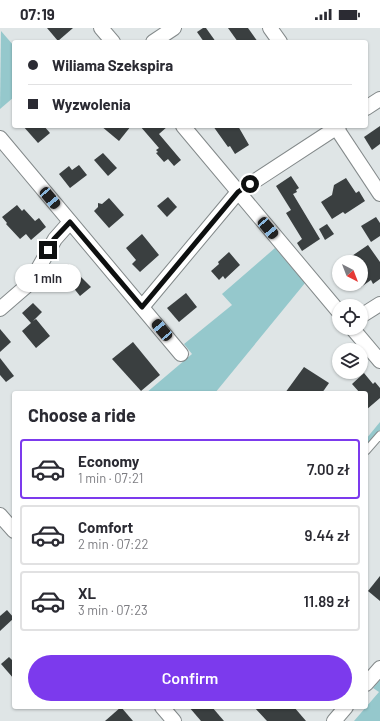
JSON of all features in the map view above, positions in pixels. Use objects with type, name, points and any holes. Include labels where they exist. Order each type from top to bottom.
[{"type":"street","points":[[101,28],[111,40]]},
{"type":"street","points":[[156,40],[174,28]]},
{"type":"street","points":[[270,28],[279,40]]},
{"type":"street","points":[[368,107],[380,99]]},
{"type":"street","points":[[185,128],[332,304]]},
{"type":"street","points":[[142,307],[238,192],[335,128]]},
{"type":"street","points":[[338,128],[380,194]]},
{"type":"street","points":[[0,138],[181,354]]},
{"type":"street","points":[[0,309],[30,283],[54,239],[70,222]]},
{"type":"street","points":[[368,312],[380,304]]},
{"type":"street","points":[[358,335],[380,361]]},
{"type":"street","points":[[0,515],[12,529]]},
{"type":"street","points":[[368,682],[380,668]]},
{"type":"street","points":[[165,709],[174,721]]},
{"type":"street","points":[[334,721],[344,709]]},
{"type":"lane","points":[[368,450],[380,435]]},
{"type":"shaded area","points":[[1,31],[12,44],[12,99],[0,109]]},
{"type":"shaded area","points":[[275,248],[305,283],[217,391],[148,391],[192,354],[184,344],[232,305],[222,294]]},
{"type":"shaded area","points":[[380,422],[380,430],[368,444],[368,437]]},
{"type":"shaded area","points":[[380,680],[380,721],[354,721],[364,709],[368,709],[368,705],[379,692],[373,688]]},
{"type":"building","points":[[47,28],[73,28],[59,40],[57,40]]},
{"type":"building","points":[[203,28],[206,28],[215,40],[203,40],[197,32]]},
{"type":"building","points":[[228,28],[248,28],[257,40],[237,40]]},
{"type":"building","points":[[380,126],[380,144],[372,150],[364,137]]},
{"type":"building","points":[[25,128],[46,128],[50,133],[38,143]]},
{"type":"building","points":[[103,128],[129,128],[119,141]]},
{"type":"building","points":[[142,128],[166,128],[159,134],[181,160],[174,166],[168,159],[164,162],[156,153],[158,152],[156,150],[159,148]]},
{"type":"building","points":[[214,128],[239,128],[249,145],[235,154],[230,146],[228,147]]},
{"type":"building","points":[[103,153],[117,168],[108,176],[94,160]]},
{"type":"building","points":[[79,165],[87,175],[70,188],[59,174],[69,166],[72,170]]},
{"type":"building","points":[[291,176],[299,188],[296,190],[297,192],[293,194],[320,239],[302,251],[297,243],[302,239],[286,213],[291,210],[276,186]]},
{"type":"building","points":[[346,178],[356,193],[359,191],[365,201],[345,214],[343,212],[332,219],[321,202],[332,195],[334,185]]},
{"type":"building","points":[[168,197],[177,207],[167,217],[157,206]]},
{"type":"building","points":[[109,198],[124,215],[109,228],[94,211],[98,207],[98,203],[102,204]]},
{"type":"building","points":[[17,205],[22,211],[24,209],[35,221],[39,218],[46,227],[31,240],[26,234],[20,239],[6,224],[7,223],[2,217]]},
{"type":"building","points":[[376,217],[380,223],[380,236],[371,242],[361,226]]},
{"type":"building","points":[[327,224],[334,234],[325,240],[319,229]]},
{"type":"building","points":[[142,234],[159,255],[140,272],[132,264],[136,260],[126,248]]},
{"type":"building","points":[[368,245],[380,262],[380,279],[373,284],[371,280],[368,282],[368,255],[353,255]]},
{"type":"building","points":[[229,252],[240,265],[225,279],[223,276],[219,280],[211,271]]},
{"type":"building","points":[[68,264],[91,287],[80,296],[72,286],[66,291],[62,286],[59,289],[51,279],[60,268],[63,268]]},
{"type":"building","points":[[186,293],[197,307],[179,322],[167,308]]},
{"type":"building","points":[[33,303],[42,312],[33,321],[36,319],[50,336],[36,348],[22,331],[31,323],[22,313]]},
{"type":"building","points":[[0,329],[11,342],[0,352]]},
{"type":"building","points":[[133,342],[160,375],[141,391],[112,359]]},
{"type":"building","points":[[0,358],[14,376],[6,382],[0,375]]},
{"type":"building","points":[[304,367],[329,383],[323,391],[286,391]]},
{"type":"building","points":[[368,378],[373,384],[375,382],[380,388],[380,398],[368,408],[368,391],[358,391],[352,384],[357,379]]},
{"type":"building","points":[[380,576],[380,601],[368,591]]},
{"type":"building","points":[[7,610],[12,616],[12,620],[0,631],[0,616]]},
{"type":"building","points":[[9,657],[12,660],[12,677],[1,664]]},
{"type":"building","points":[[119,709],[123,709],[133,721],[105,721]]},
{"type":"building","points":[[191,709],[214,709],[224,721],[201,721]]},
{"type":"building","points":[[256,709],[296,709],[306,721],[267,721]]},
{"type":"route","points":[[48,250],[54,239],[70,222],[142,307],[238,192],[250,184]]}]
